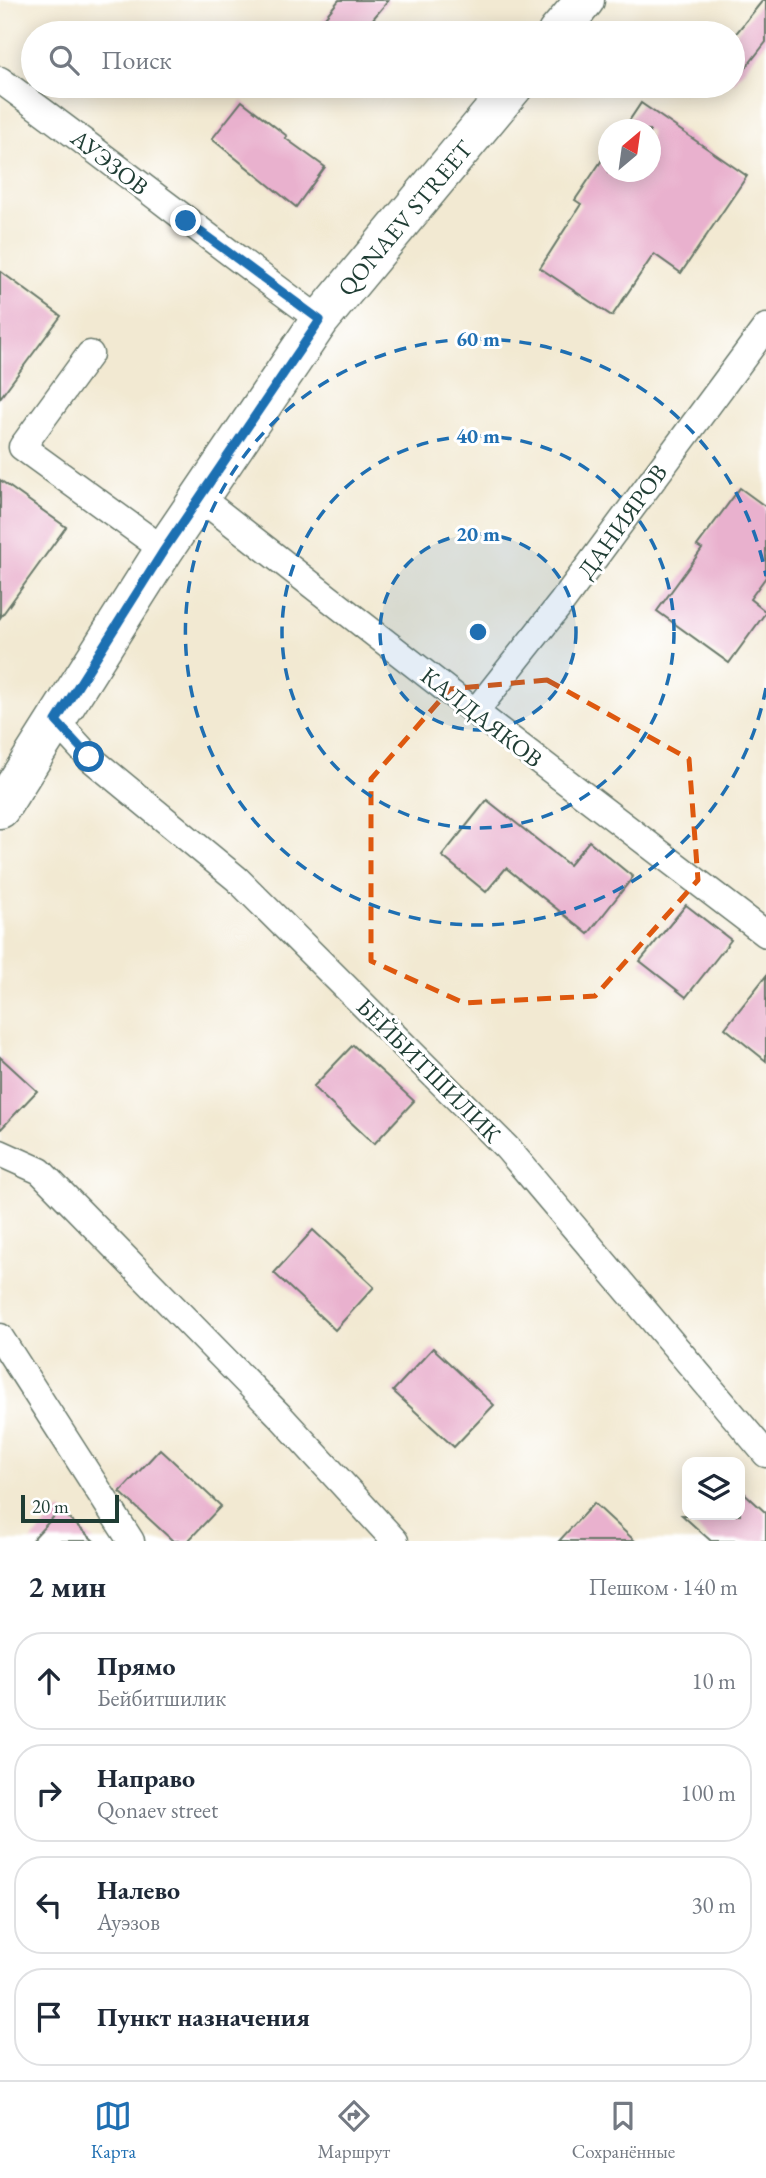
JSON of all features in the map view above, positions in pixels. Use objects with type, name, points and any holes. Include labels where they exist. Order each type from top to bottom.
[{"type":"main road","points":[[567,21],[585,0]]},
{"type":"main road","name":"QONAEV STREET","points":[[0,809],[164,550],[320,320],[504,98]]},
{"type":"street","name":"АУЭЗОВ","points":[[0,80],[21,95]]},
{"type":"street","name":"АУЭЗОВ","points":[[25,98],[320,320]]},
{"type":"street","name":"ДАНИЯРОВ","points":[[475,712],[562,602],[766,327]]},
{"type":"street","points":[[90,354],[22,447],[164,550]]},
{"type":"street","name":"КАЛДАЯКОВ","points":[[199,497],[766,934]]},
{"type":"street","name":"БЕЙБИТШИЛИК","points":[[56,721],[89,757],[237,879],[507,1148],[766,1454]]},
{"type":"street","points":[[0,1153],[40,1171],[281,1417],[395,1541]]},
{"type":"street","points":[[0,1337],[131,1541]]},
{"type":"highlighted area","points":[[547,680],[689,759],[698,880],[595,996],[464,1003],[371,961],[371,779],[450,689]]},
{"type":"building","points":[[339,0],[389,0],[371,21],[322,21]]},
{"type":"building","points":[[763,0],[766,0],[766,42],[745,69],[745,22]]},
{"type":"building","points":[[242,101],[287,136],[285,138],[325,167],[296,207],[212,139]]},
{"type":"building","points":[[641,103],[747,176],[681,273],[654,254],[612,316],[540,268],[581,204],[575,200],[598,166],[598,182],[661,182],[661,119],[630,119]]},
{"type":"building","points":[[0,271],[61,316],[0,398]]},
{"type":"building","points":[[0,480],[66,527],[0,618]]},
{"type":"building","points":[[740,488],[766,507],[766,577],[750,599],[766,612],[729,663],[657,611],[702,549],[697,546]]},
{"type":"building","points":[[487,800],[569,865],[589,841],[633,877],[588,934],[506,868],[486,892],[442,856]]},
{"type":"building","points":[[686,905],[731,940],[686,997],[640,961]]},
{"type":"building","points":[[766,976],[766,1061],[725,1028]]},
{"type":"building","points":[[353,1045],[414,1101],[374,1144],[313,1087]]},
{"type":"building","points":[[0,1057],[37,1091],[0,1130]]},
{"type":"building","points":[[313,1230],[374,1287],[335,1330],[274,1273]]},
{"type":"building","points":[[433,1348],[494,1405],[454,1447],[393,1391]]},
{"type":"building","points":[[160,1449],[221,1506],[188,1541],[173,1541],[120,1492]]},
{"type":"building","points":[[745,1494],[766,1513],[766,1541],[711,1541],[688,1520],[745,1520]]},
{"type":"building","points":[[594,1503],[635,1541],[559,1541]]},
{"type":"building","points":[[60,1510],[94,1541],[31,1541]]},
{"type":"route","points":[[89,757],[56,721],[164,550],[320,320],[186,221]]}]
